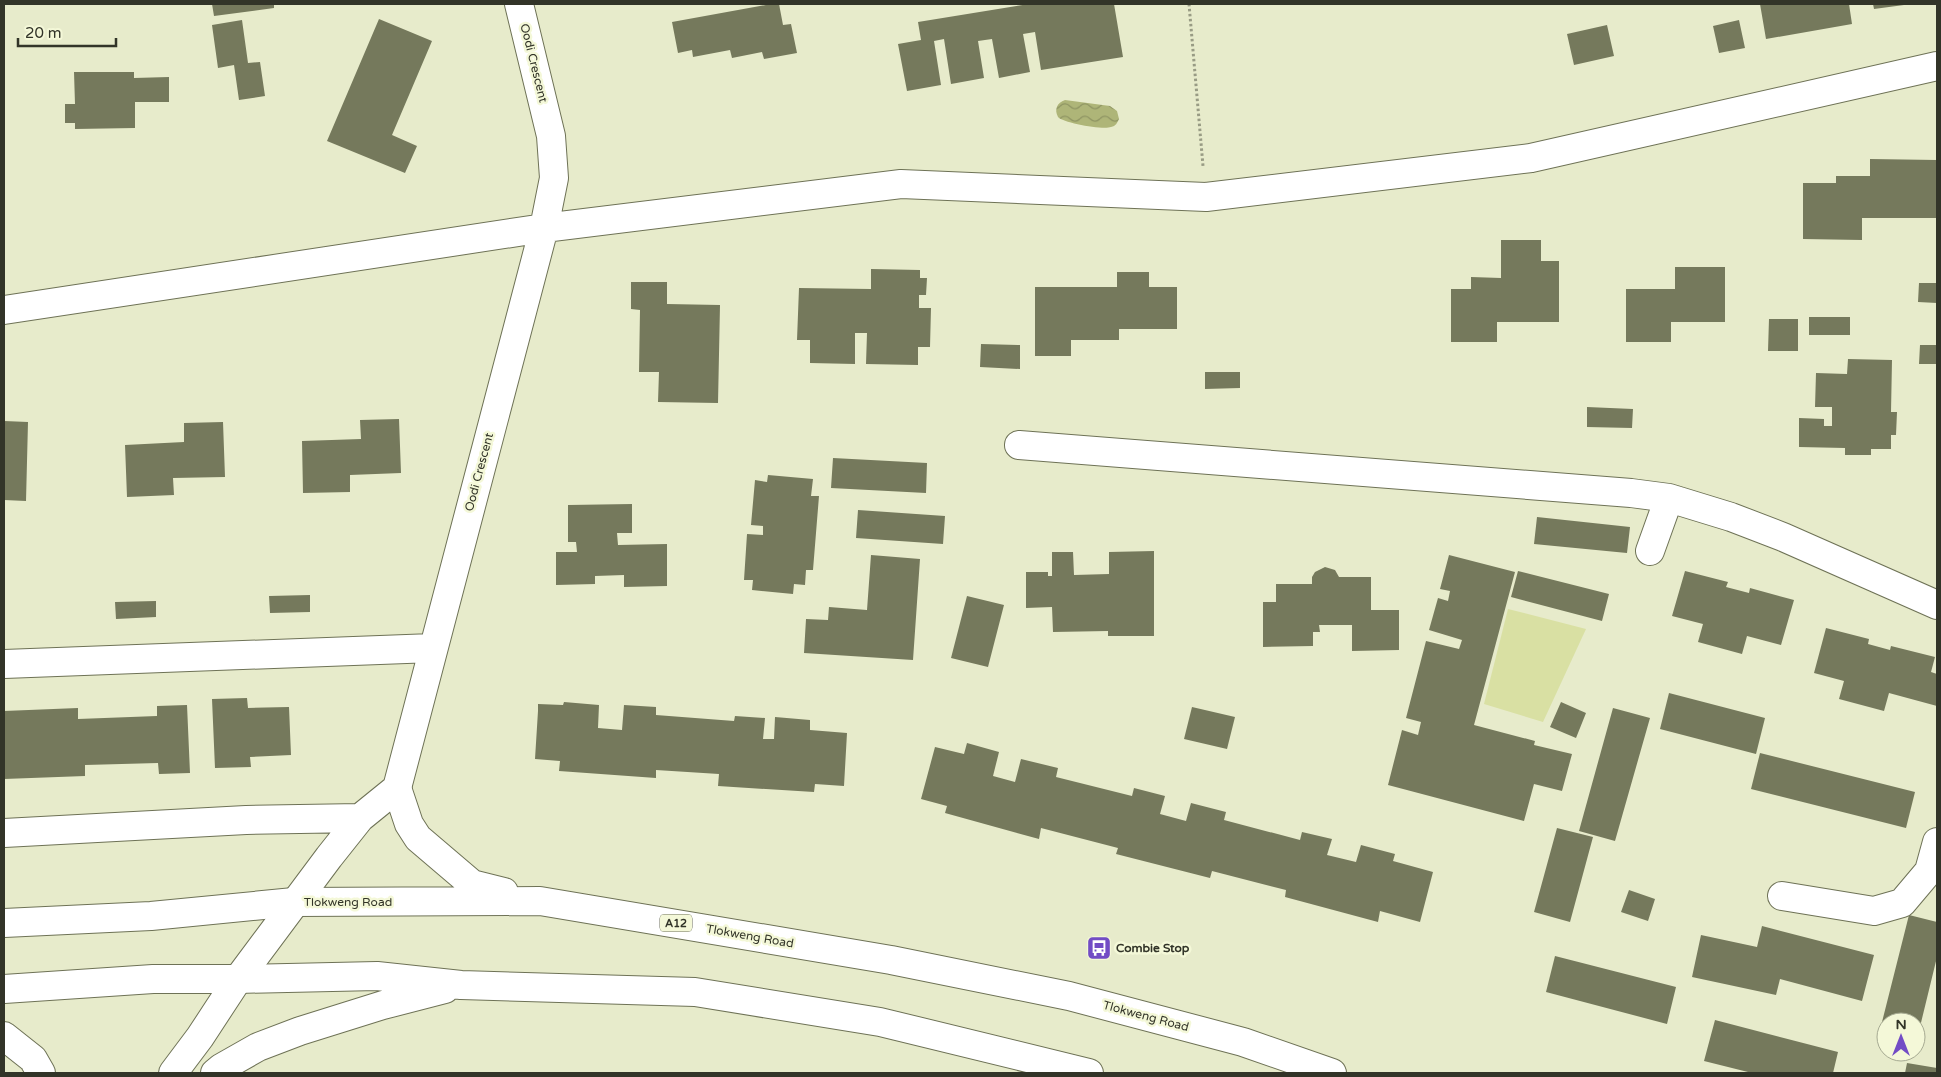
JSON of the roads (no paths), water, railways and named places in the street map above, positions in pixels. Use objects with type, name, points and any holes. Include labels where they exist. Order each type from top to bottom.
[{"type":"street","name":"Oodi Crescent","points":[[397,788],[544,228],[554,178],[551,136],[519,4]]},
{"type":"street","points":[[4,310],[544,228],[901,184],[1206,197],[1531,158],[1937,66]]},
{"type":"street","points":[[1019,445],[1631,493],[1669,498],[1783,537],[1937,605]]},
{"type":"street","points":[[1650,551],[1669,498]]},
{"type":"street","points":[[4,664],[433,648]]},
{"type":"street","points":[[174,1073],[238,979],[294,902],[360,818],[397,788],[409,824],[418,838],[472,884],[540,900]]},
{"type":"street","points":[[4,833],[246,820],[360,818]]},
{"type":"street","points":[[1782,896],[1874,911],[1902,903],[1929,871],[1937,842]]},
{"type":"street","name":"Tlokweng Road","points":[[4,923],[151,916],[294,902],[540,900],[891,960],[1069,996],[1244,1042],[1332,1073]]},
{"type":"street","points":[[4,989],[153,979],[376,976],[461,985],[695,992],[880,1022],[1090,1073]]},
{"type":"street","points":[[215,1073],[258,1047],[383,1005],[461,985]]},
{"type":"street","points":[[4,1036],[33,1059],[41,1073]]},
{"type":"water","points":[[1065,100],[1110,106],[1117,111],[1119,119],[1114,126],[1107,128],[1067,122],[1058,117],[1056,111],[1058,105]]},
{"type":"place","name":"Combie Stop","points":[[1099,948]]}]
